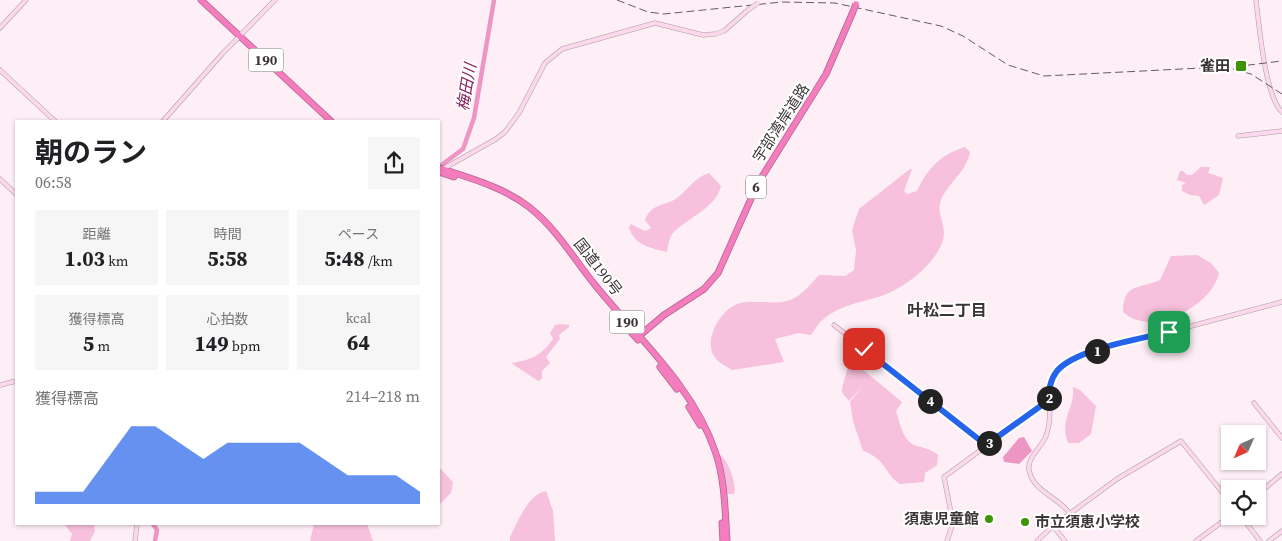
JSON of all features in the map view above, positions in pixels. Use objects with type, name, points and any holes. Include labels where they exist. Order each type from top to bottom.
[{"type":"highway","name":"190","points":[[199,0],[328,120]]},
{"type":"highway","name":"宇部湾岸道路","points":[[638,337],[664,315],[704,289],[718,273],[758,184],[826,74],[857,2]]},
{"type":"highway","name":"国道190号","points":[[440,170],[496,192],[532,214],[551,233],[596,292],[638,337],[683,391],[709,434],[717,457],[722,480],[727,541]]},
{"type":"highway","name":"国道190号","points":[[638,337],[679,392],[705,434],[712,452],[717,477],[723,541]]},
{"type":"street","points":[[0,28],[26,0]]},
{"type":"street","points":[[164,120],[239,36],[275,0]]},
{"type":"street","points":[[440,170],[496,139],[505,132],[521,109],[545,63],[562,49],[656,23],[703,35],[715,34],[728,28],[748,10],[763,0]]},
{"type":"street","points":[[1256,0],[1260,46],[1274,101],[1282,112]]},
{"type":"street","points":[[0,70],[54,120]]},
{"type":"street","points":[[1238,136],[1282,131]]},
{"type":"street","points":[[0,179],[15,193]]},
{"type":"street","points":[[1070,514],[1063,505],[1041,491],[1029,470],[1030,461],[1043,444],[1047,435],[1049,387],[1057,371],[1082,355],[1282,302]]},
{"type":"street","points":[[834,325],[986,445]]},
{"type":"street","points":[[0,385],[15,381]]},
{"type":"street","points":[[947,541],[952,524],[944,477],[1049,400]]},
{"type":"street","points":[[1254,403],[1282,438]]},
{"type":"street","points":[[1038,541],[1053,526],[1117,479],[1181,441],[1221,491]]},
{"type":"street","points":[[1266,487],[1282,474]]},
{"type":"street","points":[[1196,541],[1221,523]]},
{"type":"street","points":[[135,541],[137,525]]},
{"type":"street","points":[[1248,525],[1260,541]]},
{"type":"street","points":[[1053,526],[1065,541]]},
{"type":"street","points":[[1269,541],[1282,531]]},
{"type":"shaded area","points":[[965,147],[970,152],[968,159],[944,194],[939,206],[944,229],[942,243],[933,259],[919,274],[902,286],[884,295],[837,310],[822,321],[811,335],[799,333],[775,339],[784,362],[732,370],[716,359],[712,352],[712,335],[715,326],[726,311],[733,306],[746,302],[784,302],[802,293],[819,275],[845,276],[854,270],[856,250],[852,230],[859,209],[910,169],[912,169],[904,191],[907,194],[917,191],[930,169],[936,163],[948,154]]},
{"type":"shaded area","points":[[1201,167],[1210,167],[1208,173],[1223,178],[1219,195],[1204,205],[1199,196],[1190,195],[1182,191],[1182,185],[1186,183],[1177,180],[1180,171],[1187,175],[1192,175]]},
{"type":"shaded area","points":[[709,173],[721,186],[718,194],[707,207],[673,233],[667,252],[644,245],[635,238],[629,227],[631,224],[645,231],[651,228],[645,220],[652,210],[673,201],[696,181]]},
{"type":"shaded area","points":[[1197,255],[1211,263],[1219,273],[1215,284],[1208,294],[1198,303],[1187,311],[1161,321],[1137,320],[1123,312],[1126,296],[1129,292],[1139,286],[1160,280],[1171,256]]},
{"type":"shaded area","points":[[555,325],[569,325],[569,327],[559,335],[560,339],[546,357],[550,363],[542,371],[542,379],[538,381],[511,363],[530,359],[544,350],[553,339],[550,333]]},
{"type":"shaded area","points":[[850,359],[902,402],[896,411],[907,439],[914,445],[938,455],[937,465],[925,473],[924,482],[900,484],[877,458],[863,451],[853,421],[850,402],[863,386],[849,401],[842,391]]},
{"type":"shaded area","points":[[1073,387],[1080,390],[1096,406],[1091,434],[1079,443],[1068,443],[1065,427],[1072,401]]},
{"type":"shaded area","points":[[1024,437],[1032,451],[1019,464],[1004,462],[1003,457],[1019,438]]},
{"type":"shaded area","points":[[719,454],[726,461],[731,472],[735,490],[734,494],[728,494],[726,490]]},
{"type":"shaded area","points":[[440,468],[453,482],[451,493],[440,504]]},
{"type":"shaded area","points":[[546,491],[553,511],[555,541],[510,541],[510,537],[528,503]]},
{"type":"shaded area","points":[[65,525],[94,525],[95,531],[90,541],[70,541],[72,534]]},
{"type":"shaded area","points":[[314,525],[367,525],[373,541],[310,541]]},
{"type":"waterway","name":"梅田川","points":[[440,166],[463,149],[474,118],[494,0]]},
{"type":"waterway","name":"梅田川","points":[[154,525],[157,530],[155,541]]},
{"type":"railway","points":[[617,0],[648,12],[664,14],[782,2],[835,3],[941,26],[963,36],[1008,65],[1044,76],[1241,66],[1282,61]]},
{"type":"railway","points":[[1233,69],[1251,74],[1282,94]]},
{"type":"place","name":"雀田","points":[[1241,66]]},
{"type":"place","name":"須恵児童館","points":[[989,519]]},
{"type":"place","name":"市立須恵小学校","points":[[1025,522]]},
{"type":"district","name":"叶松二丁目","points":[[947,310]]},
{"type":"route","points":[[864,349],[986,445],[1049,400],[1051,381],[1057,371],[1074,358],[1169,332]]}]
